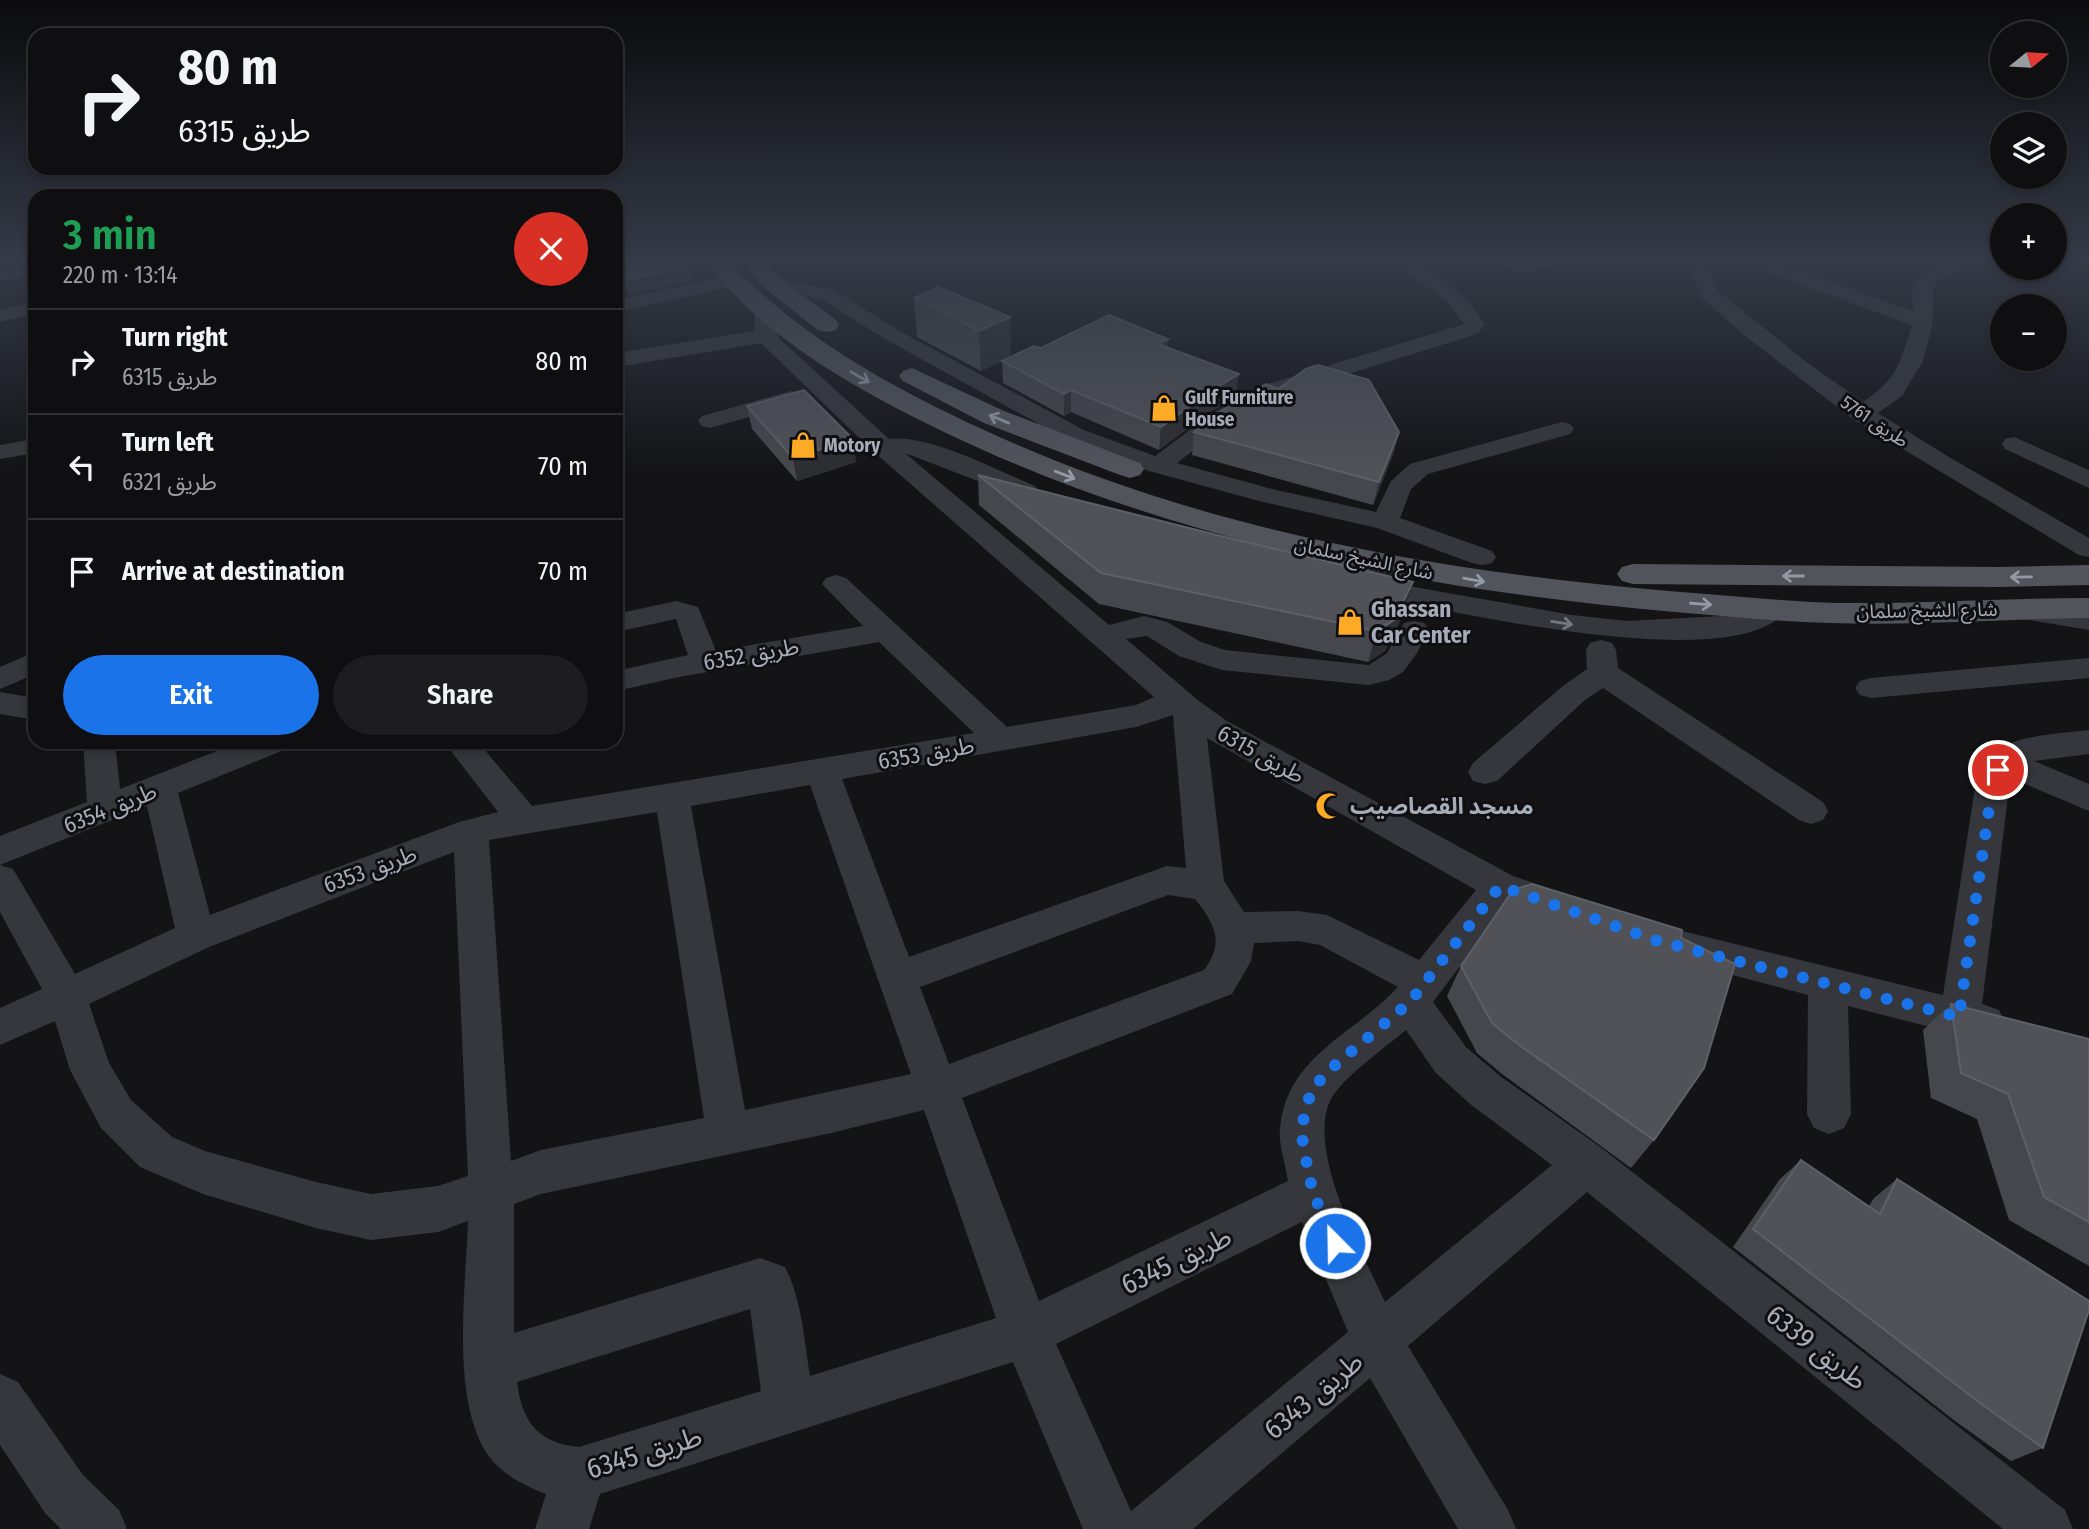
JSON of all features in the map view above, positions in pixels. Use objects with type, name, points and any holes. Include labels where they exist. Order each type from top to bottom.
[{"type":"main road","name":"شارع الشيخ سلمان","points":[[792,328],[844,368],[967,434],[1065,475],[1194,518],[1335,555],[1494,583],[1646,600],[1773,609],[1833,613],[2089,608]]},
{"type":"main road","name":"شارع الشيخ سلمان","points":[[829,328],[898,369],[994,417],[1098,459],[1213,497],[1351,532],[1482,557],[1648,576],[2089,575]]},
{"type":"street","points":[[623,358],[712,328]]},
{"type":"street","name":"طريق 6315","points":[[781,328],[824,389],[883,447],[1182,704],[1216,729],[1500,886],[1587,917]]},
{"type":"street","points":[[882,328],[1076,435],[1158,466],[1268,496],[1385,522],[1482,557]]},
{"type":"street","points":[[1158,466],[1218,420],[1264,393],[1472,328]]},
{"type":"street","name":"طريق 5761","points":[[1752,328],[1861,414],[1928,457],[2089,550]]},
{"type":"street","points":[[1861,414],[1894,391],[1912,361],[1921,328]]},
{"type":"street","points":[[982,382],[1005,370]]},
{"type":"street","points":[[710,421],[824,389]]},
{"type":"street","points":[[1385,522],[1400,486],[1419,469],[1562,429]]},
{"type":"street","points":[[2014,444],[2089,480]]},
{"type":"street","points":[[0,453],[28,447]]},
{"type":"street","points":[[883,447],[916,447],[977,474],[1053,500]]},
{"type":"street","points":[[933,490],[957,476],[977,474]]},
{"type":"street","points":[[2046,526],[2089,523]]},
{"type":"street","points":[[1333,582],[1597,627],[1691,629],[1746,624],[1773,609]]},
{"type":"street","points":[[836,584],[1001,740]]},
{"type":"street","points":[[2004,608],[2089,621]]},
{"type":"street","points":[[623,621],[676,610],[688,613],[705,662]]},
{"type":"street","points":[[1597,627],[1603,673],[1811,811]]},
{"type":"street","name":"طريق 6352","points":[[623,680],[705,662],[887,631]]},
{"type":"street","points":[[0,679],[28,665]]},
{"type":"street","points":[[1871,688],[2089,668]]},
{"type":"street","points":[[1485,772],[1574,693],[1603,673]]},
{"type":"street","points":[[0,703],[28,708]]},
{"type":"street","points":[[0,879],[66,994],[91,1070],[116,1114],[156,1152],[203,1172],[316,1205],[371,1217],[438,1209],[541,1172],[728,1135],[936,1088],[1218,982],[1233,957],[1234,928],[1220,902],[1206,886],[1182,704]]},
{"type":"street","name":"طريق 6353","points":[[0,1027],[66,994],[196,936],[471,831],[1136,716],[1182,704]]},
{"type":"street","points":[[1959,1017],[1993,781],[2004,762],[2032,751],[2089,742]]},
{"type":"street","points":[[100,749],[105,810]]},
{"type":"street","name":"طريق 6354","points":[[0,851],[160,788],[215,753],[236,749]]},
{"type":"street","points":[[466,749],[524,820]]},
{"type":"street","points":[[2004,762],[2089,798]]},
{"type":"street","points":[[822,772],[1026,1333],[1111,1529]]},
{"type":"street","points":[[160,788],[196,936]]},
{"type":"street","points":[[673,797],[728,1135]]},
{"type":"street","name":"طريق 6345","points":[[471,831],[491,1192],[489,1366],[495,1411],[507,1437],[532,1461],[558,1472],[579,1474],[1026,1333],[1313,1193]]},
{"type":"street","points":[[898,978],[1139,888],[1167,880],[1206,886]]},
{"type":"street","name":"طريق 6343","points":[[1173,1522],[1377,1342],[1313,1193],[1301,1129],[1311,1091],[1327,1072],[1418,992],[1500,886]]},
{"type":"street","points":[[1234,928],[1298,926],[1327,931],[1418,992]]},
{"type":"street","points":[[1635,933],[2024,1033]]},
{"type":"street","points":[[1828,983],[1829,1114]]},
{"type":"street","name":"طريق 6339","points":[[1418,992],[1451,1060],[1485,1090],[1587,1164],[2046,1529]]},
{"type":"street","points":[[1489,1529],[1377,1342],[1587,1164]]},
{"type":"street","points":[[489,1366],[760,1282],[768,1284],[772,1292],[789,1407]]},
{"type":"street","points":[[0,1400],[64,1494],[100,1529]]},
{"type":"street","points":[[562,1529],[579,1474]]},
{"type":"lane","points":[[1104,637],[1130,627],[1144,625],[1157,629],[1190,649],[1222,660],[1369,675],[1395,666],[1414,630]]},
{"type":"building","points":[[1081,328],[1142,328],[1168,339],[1158,344],[1239,374],[1161,427],[1071,390],[1064,394],[1002,361],[1034,346],[1041,348]]},
{"type":"building","points":[[1318,365],[1369,380],[1399,432],[1379,482],[1194,432],[1230,405],[1266,384],[1278,389],[1306,369]]},
{"type":"building","points":[[804,390],[853,439],[793,458],[747,406]]},
{"type":"building","points":[[978,475],[1413,582],[1394,620],[1377,631],[1101,573]]},
{"type":"building","points":[[1532,884],[1682,930],[1681,938],[1735,964],[1704,1068],[1654,1140],[1492,1023],[1461,966],[1513,890]]},
{"type":"building","points":[[1951,1004],[2089,1039],[2089,1222],[2044,1197],[2008,1094],[1961,1073]]},
{"type":"building","points":[[1801,1160],[1880,1214],[1897,1179],[2089,1301],[2089,1310],[2043,1448],[1753,1229]]},
{"type":"place","name":"Gulf Furniture House","points":[[1164,408]]},
{"type":"place","name":"Motory","points":[[803,445]]},
{"type":"place","name":"Ghassan Car Center","points":[[1350,622]]},
{"type":"place","name":"مسجد القصاصيب","points":[[1329,806]]},
{"type":"route","points":[[1335,1243],[1313,1193],[1304,1150],[1301,1129],[1311,1091],[1327,1072],[1410,1002],[1500,886],[1658,941],[1959,1017],[1993,781],[1998,770]]}]
